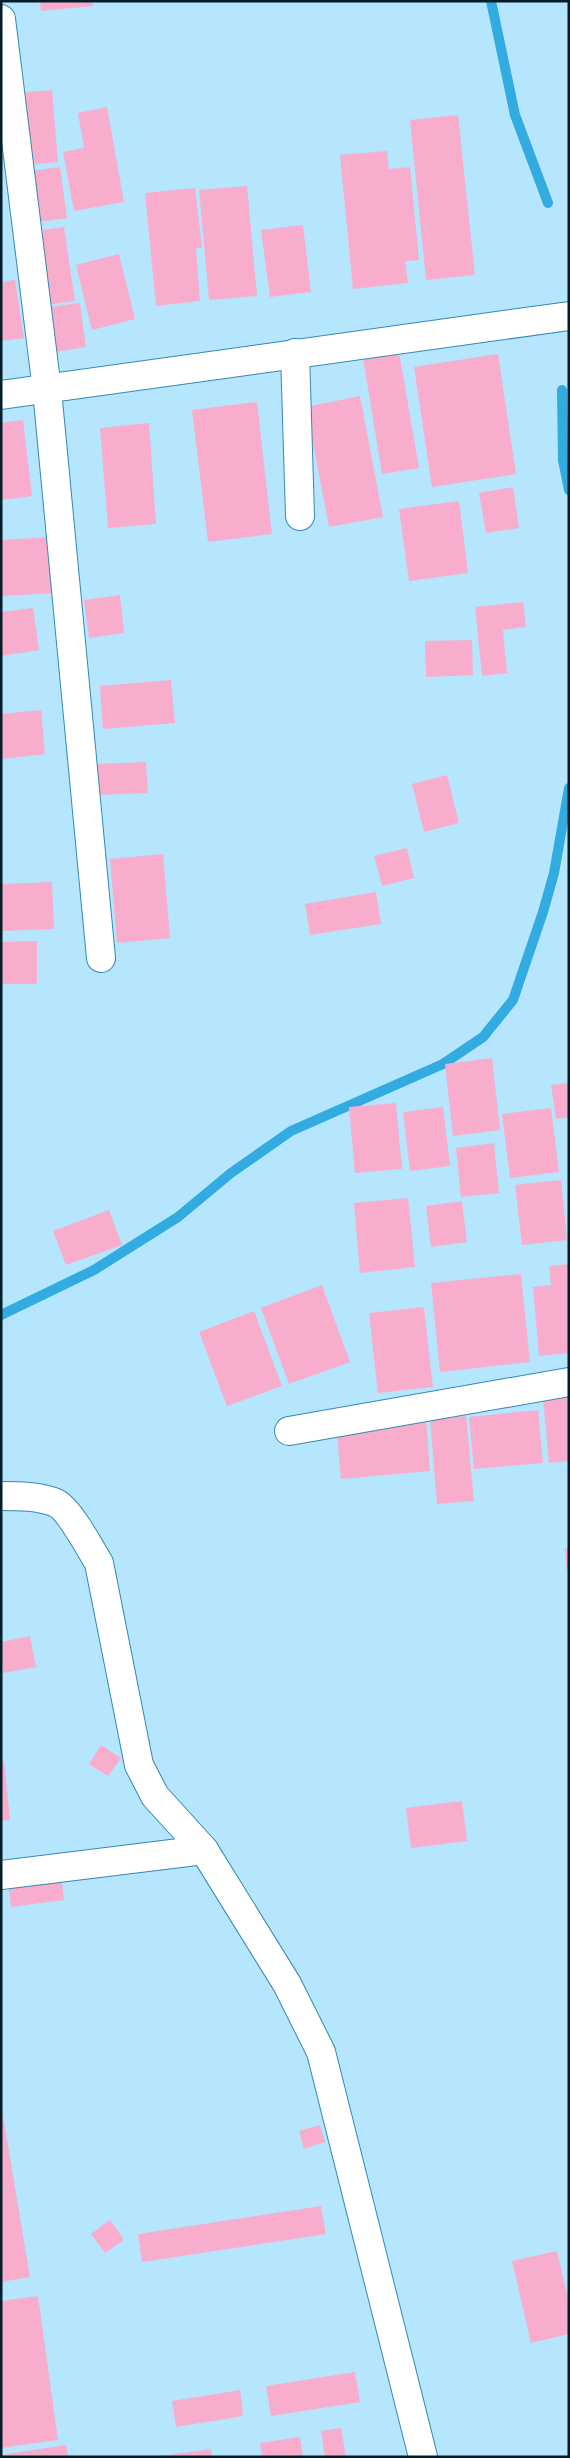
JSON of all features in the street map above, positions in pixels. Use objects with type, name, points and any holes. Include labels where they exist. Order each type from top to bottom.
[{"type":"street","points":[[1,19],[47,390],[101,958]]},
{"type":"street","points":[[1,395],[569,316]]},
{"type":"street","points":[[295,353],[300,516]]},
{"type":"street","points":[[289,1431],[569,1382]]},
{"type":"street","points":[[1,1496],[24,1496],[57,1503],[83,1535],[99,1563],[139,1765],[155,1796],[204,1850],[287,1984],[321,2052],[423,2457]]},
{"type":"street","points":[[1,1875],[204,1850]]},
{"type":"building","points":[[40,1],[92,1],[93,6],[41,11]]},
{"type":"building","points":[[52,90],[58,162],[22,165],[16,93]]},
{"type":"building","points":[[107,107],[124,202],[74,211],[63,152],[84,148],[78,113]]},
{"type":"building","points":[[458,115],[475,275],[426,280],[410,120]]},
{"type":"building","points":[[387,151],[389,169],[410,167],[419,260],[405,261],[408,283],[353,289],[340,155]]},
{"type":"building","points":[[60,167],[67,218],[30,223],[23,172]]},
{"type":"building","points":[[247,186],[257,296],[209,300],[199,190]]},
{"type":"building","points":[[195,188],[202,248],[196,248],[200,301],[156,306],[145,193]]},
{"type":"building","points":[[303,225],[311,292],[270,297],[261,230]]},
{"type":"building","points":[[64,227],[75,301],[38,306],[28,232]]},
{"type":"building","points":[[119,254],[135,319],[92,330],[76,265]]},
{"type":"building","points":[[15,280],[24,338],[1,341],[1,282]]},
{"type":"building","points":[[80,303],[86,347],[48,353],[42,308]]},
{"type":"building","points":[[399,352],[419,468],[382,474],[363,358]]},
{"type":"building","points":[[498,354],[516,474],[432,487],[414,367]]},
{"type":"building","points":[[360,396],[383,517],[329,527],[306,407]]},
{"type":"building","points":[[257,402],[272,534],[208,542],[192,410]]},
{"type":"building","points":[[23,420],[32,496],[1,500],[1,423]]},
{"type":"building","points":[[149,423],[156,524],[108,528],[100,428]]},
{"type":"building","points":[[513,487],[519,528],[486,533],[479,493]]},
{"type":"building","points":[[459,501],[468,573],[409,581],[399,509]]},
{"type":"building","points":[[52,537],[56,593],[1,596],[1,540]]},
{"type":"building","points":[[120,595],[124,633],[89,638],[84,600]]},
{"type":"building","points":[[523,602],[526,627],[503,630],[507,673],[482,676],[475,607]]},
{"type":"building","points":[[33,608],[39,650],[1,656],[1,612]]},
{"type":"building","points":[[472,640],[473,675],[426,677],[425,641]]},
{"type":"building","points":[[171,680],[175,723],[103,729],[100,686]]},
{"type":"building","points":[[41,710],[45,754],[1,759],[1,714]]},
{"type":"building","points":[[146,762],[148,793],[96,795],[95,764]]},
{"type":"building","points":[[447,775],[459,823],[424,832],[412,784]]},
{"type":"building","points":[[407,848],[414,878],[382,886],[374,856]]},
{"type":"building","points":[[163,854],[170,938],[117,943],[110,859]]},
{"type":"building","points":[[52,882],[54,929],[1,931],[1,884]]},
{"type":"building","points":[[376,892],[381,924],[310,935],[305,904]]},
{"type":"building","points":[[37,941],[37,984],[1,984],[1,942]]},
{"type":"building","points":[[492,1058],[500,1130],[453,1136],[445,1064]]},
{"type":"building","points":[[569,1083],[569,1117],[556,1119],[551,1085]]},
{"type":"building","points":[[396,1103],[402,1169],[355,1173],[349,1107]]},
{"type":"building","points":[[443,1107],[450,1166],[410,1171],[403,1112]]},
{"type":"building","points":[[551,1108],[559,1172],[510,1178],[502,1114]]},
{"type":"building","points":[[494,1143],[499,1193],[461,1197],[456,1148]]},
{"type":"building","points":[[561,1180],[567,1240],[522,1245],[515,1185]]},
{"type":"building","points":[[408,1198],[415,1267],[360,1273],[354,1203]]},
{"type":"building","points":[[462,1201],[467,1242],[431,1247],[426,1206]]},
{"type":"building","points":[[109,1210],[122,1245],[66,1265],[53,1231]]},
{"type":"building","points":[[569,1264],[569,1353],[539,1356],[533,1287],[551,1285],[549,1266]]},
{"type":"building","points":[[521,1274],[530,1362],[440,1372],[431,1283]]},
{"type":"building","points":[[322,1285],[350,1362],[289,1384],[261,1308]]},
{"type":"building","points":[[424,1307],[433,1387],[378,1393],[369,1313]]},
{"type":"building","points":[[254,1311],[282,1386],[227,1406],[199,1332]]},
{"type":"building","points":[[569,1396],[569,1461],[549,1463],[543,1399]]},
{"type":"building","points":[[538,1410],[543,1463],[474,1469],[469,1417]]},
{"type":"building","points":[[466,1416],[474,1501],[437,1504],[430,1419]]},
{"type":"building","points":[[426,1418],[430,1471],[341,1479],[336,1425]]},
{"type":"building","points":[[565,1548],[569,1548],[569,1571],[567,1571]]},
{"type":"building","points":[[30,1636],[36,1667],[3,1673],[1,1642]]},
{"type":"building","points":[[101,1745],[121,1758],[108,1776],[89,1764]]},
{"type":"building","points":[[1,1761],[4,1761],[10,1820],[1,1821]]},
{"type":"building","points":[[462,1801],[467,1841],[411,1848],[406,1808]]},
{"type":"building","points":[[61,1875],[64,1900],[11,1907],[8,1882]]},
{"type":"building","points":[[1,2111],[30,2277],[1,2282]]},
{"type":"building","points":[[320,2125],[325,2142],[304,2149],[299,2131]]},
{"type":"building","points":[[321,2206],[326,2234],[142,2262],[138,2234]]},
{"type":"building","points":[[110,2220],[124,2240],[105,2253],[91,2234]]},
{"type":"building","points":[[557,2251],[569,2303],[569,2334],[531,2343],[512,2261]]},
{"type":"building","points":[[38,2296],[58,2440],[1,2448],[1,2301]]},
{"type":"building","points":[[355,2372],[360,2402],[271,2416],[266,2386]]},
{"type":"building","points":[[240,2390],[243,2416],[176,2427],[172,2401]]},
{"type":"building","points":[[341,2428],[346,2457],[325,2457],[321,2431]]},
{"type":"building","points":[[300,2437],[303,2457],[262,2457],[260,2443]]},
{"type":"building","points":[[66,2445],[68,2457],[1,2457],[1,2455]]},
{"type":"building","points":[[211,2449],[212,2457],[161,2457],[161,2456]]},
{"type":"waterway","points":[[491,1],[515,115],[548,203]]},
{"type":"waterway","points":[[562,390],[563,460],[569,490]]},
{"type":"waterway","points":[[1,1315],[94,1270],[178,1217],[231,1173],[291,1131],[443,1064],[483,1037],[513,1000],[543,912],[554,873],[569,788]]}]
